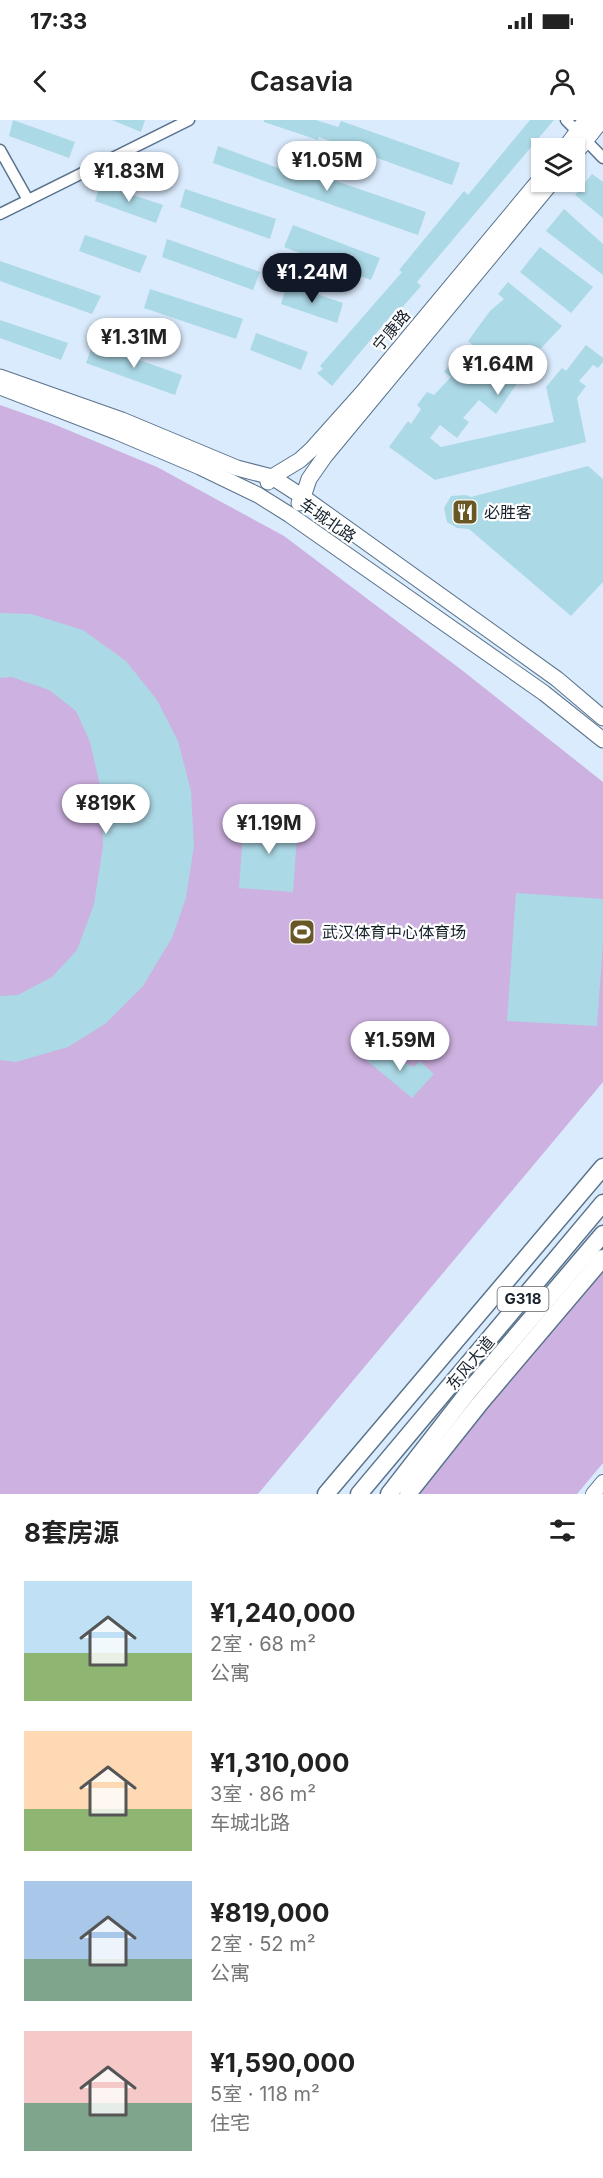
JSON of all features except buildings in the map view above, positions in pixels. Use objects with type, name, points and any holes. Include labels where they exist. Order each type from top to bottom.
[{"type":"main road","points":[[581,137],[586,120]]},
{"type":"main road","points":[[581,137],[602,120]]},
{"type":"main road","name":"宁康路","points":[[258,495],[272,477],[300,460],[363,392],[531,190]]},
{"type":"main road","points":[[290,515],[303,497],[309,479],[325,456],[544,192]]},
{"type":"main road","name":"车城北路","points":[[0,376],[122,420],[237,468],[272,477],[557,679],[603,718]]},
{"type":"main road","name":"车城北路","points":[[0,387],[117,432],[200,467],[258,495],[544,693],[603,740]]},
{"type":"main road","points":[[326,1494],[603,1167]]},
{"type":"main road","name":"东风大道","points":[[359,1494],[603,1203]]},
{"type":"main road","name":"东风大道","points":[[389,1494],[469,1392],[603,1234]]},
{"type":"main road","points":[[408,1494],[481,1402],[603,1258]]},
{"type":"street","points":[[0,214],[189,120]]},
{"type":"street","points":[[566,120],[603,158]]},
{"type":"street","points":[[0,150],[28,200]]},
{"type":"street","points":[[593,1494],[603,1482]]},
{"type":"shaded area","name":"武汉体育中心体育场","points":[[0,405],[51,423],[157,467],[284,536],[463,671],[603,782],[603,1082],[258,1494],[0,1494]]},
{"type":"shaded area","points":[[603,1261],[603,1463],[577,1494],[408,1494]]},
{"type":"place","name":"必胜客","points":[[465,512]]},
{"type":"place","name":"武汉体育中心体育场","points":[[302,932]]}]
